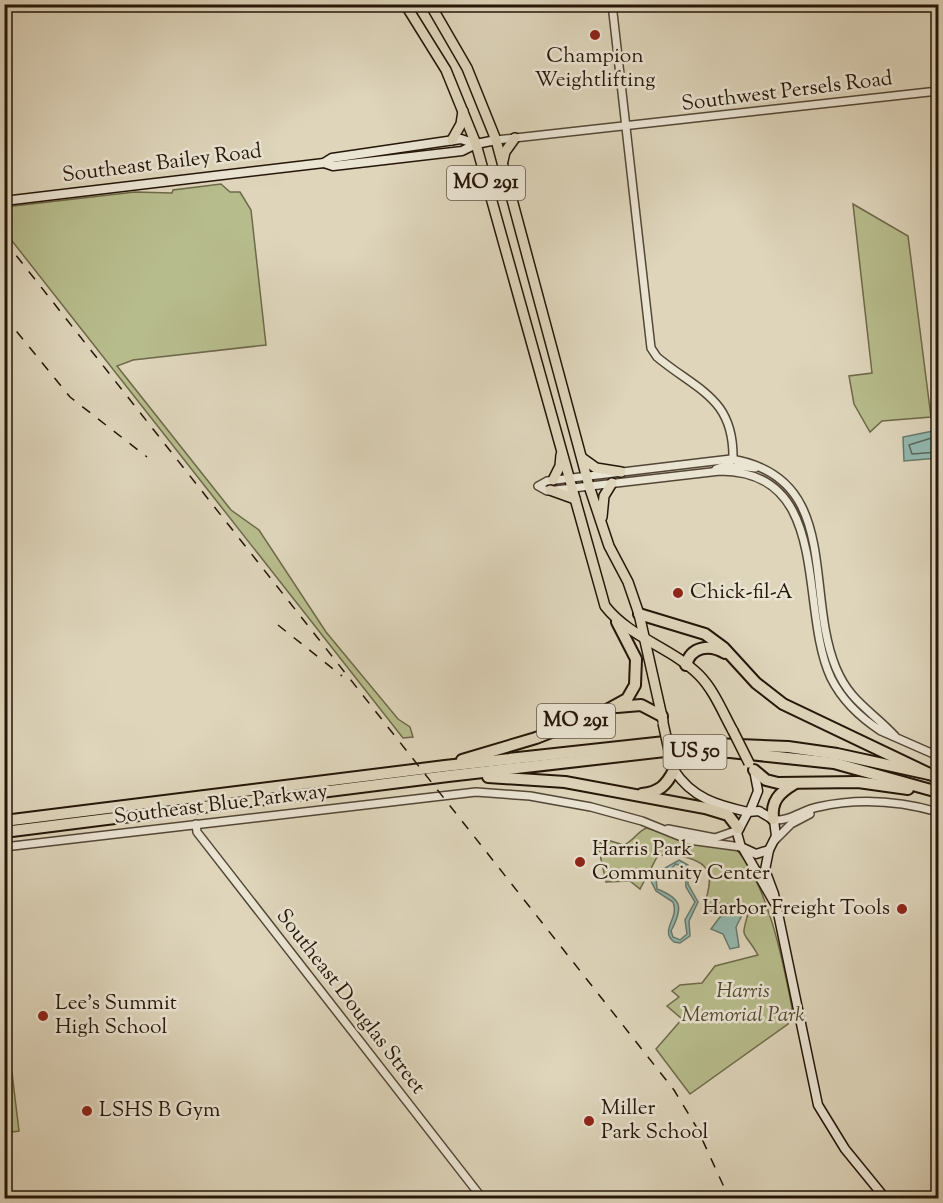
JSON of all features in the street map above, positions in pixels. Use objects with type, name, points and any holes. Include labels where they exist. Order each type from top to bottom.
[{"type":"highway","name":"MO 291","points":[[405,4],[446,70],[476,144],[605,606],[631,646],[638,673],[632,693],[622,703],[447,771]]},
{"type":"highway","name":"MO 291","points":[[430,4],[472,77],[496,140],[601,525],[628,582],[639,614],[673,767]]},
{"type":"highway","points":[[452,141],[461,124],[463,108]]},
{"type":"highway","points":[[502,163],[505,152],[515,138]]},
{"type":"highway","points":[[553,480],[560,466],[562,453]]},
{"type":"highway","points":[[582,458],[596,468],[621,472]]},
{"type":"highway","points":[[601,525],[603,496],[612,483]]},
{"type":"highway","points":[[550,490],[575,499]]},
{"type":"highway","points":[[639,614],[694,629],[716,641],[756,683],[783,704],[934,776]]},
{"type":"highway","points":[[617,622],[686,665],[709,687],[751,767],[772,783],[858,782],[939,793]]},
{"type":"highway","points":[[686,665],[691,654],[702,647],[718,649],[735,659]]},
{"type":"highway","name":"MO 291","points":[[607,710],[641,705],[662,719]]},
{"type":"highway","name":"US 50","points":[[8,833],[665,742],[788,747],[837,754],[934,776]]},
{"type":"highway","name":"US 50","points":[[4,818],[17,815],[22,818],[447,771],[665,751],[730,752],[834,763],[939,793]]},
{"type":"highway","points":[[633,795],[656,792],[667,783],[673,767]]},
{"type":"highway","points":[[447,771],[530,778],[633,795],[722,813],[733,819],[738,829]]},
{"type":"highway","points":[[774,820],[772,808],[776,798],[795,783]]},
{"type":"main road","name":"Southeast Bailey Road","points":[[4,201],[324,163],[332,158],[461,139],[476,144]]},
{"type":"main road","name":"Southeast Bailey Road","points":[[324,163],[333,166],[450,152],[496,140]]},
{"type":"main road","points":[[673,767],[684,785],[697,796],[764,813],[774,820],[775,840],[769,850],[765,870],[772,887],[818,1105],[845,1149],[885,1198]]},
{"type":"main road","points":[[751,767],[758,791],[738,829],[743,848],[774,903]]},
{"type":"main road","points":[[743,848],[756,854],[769,850]]},
{"type":"street","points":[[612,4],[651,348],[657,357],[710,398],[725,413],[732,430],[733,459],[727,465],[708,472]]},
{"type":"street","name":"Southwest Persels Road","points":[[496,140],[939,91]]},
{"type":"street","points":[[571,483],[553,480],[538,486],[550,490],[621,472],[733,459],[764,468],[785,482],[793,491],[811,526],[832,668]]},
{"type":"street","points":[[726,471],[737,466],[764,468]]},
{"type":"street","points":[[588,481],[612,483],[726,471],[745,474],[763,481],[779,492],[792,507],[804,543],[815,625],[832,668],[858,704],[895,736],[939,756]]},
{"type":"street","name":"Southeast Blue Parkway","points":[[4,847],[476,792],[530,796],[591,807],[665,829]]},
{"type":"street","points":[[774,820],[784,820],[819,806],[876,802],[908,805],[939,813]]},
{"type":"street","points":[[775,840],[797,820],[832,806]]},
{"type":"street","name":"Southeast Douglas Street","points":[[196,824],[197,832],[317,989],[482,1198]]},
{"type":"street","points":[[665,829],[715,838],[738,829]]},
{"type":"street","points":[[665,829],[677,836],[700,842],[743,848]]},
{"type":"green space","points":[[221,184],[230,192],[240,192],[251,210],[266,345],[133,360],[117,366],[231,510],[259,530],[326,632],[398,719],[410,727],[413,737],[403,738],[5,232],[5,207],[135,192],[172,193],[173,190]]},
{"type":"green space","points":[[853,204],[908,236],[931,417],[882,421],[870,432],[854,404],[849,376],[872,373]]},
{"type":"green space","name":"Harris Memorial Park","points":[[647,828],[700,845],[736,849],[757,882],[773,924],[792,1008],[788,1024],[690,1094],[656,1049],[682,1019],[667,1006],[679,997],[672,991],[680,985],[702,983],[715,966],[758,955],[744,934],[749,910],[745,904],[725,904],[704,915],[709,889],[709,873],[697,861],[671,854],[657,857],[640,889],[630,881],[606,882],[597,841],[605,845],[607,840],[624,845]]},
{"type":"green space","points":[[12,1073],[19,1131],[5,1133],[5,1074]]},
{"type":"water","points":[[938,430],[938,458],[904,461],[903,437]]},
{"type":"water","points":[[679,860],[688,865],[688,884],[698,902],[689,921],[690,936],[680,943],[674,942],[668,933],[674,913],[673,902],[656,891],[651,881],[656,873]],"holes":[[[676,864],[685,868],[686,887],[695,902],[685,920],[687,934],[680,940],[673,937],[671,931],[678,916],[678,905],[672,897],[657,889],[656,878],[667,873]]]},
{"type":"water","points":[[731,913],[742,915],[736,927],[739,947],[730,949],[723,934],[711,929],[720,917]]},
{"type":"railway","points":[[4,240],[674,1090],[697,1128],[729,1198]]},
{"type":"railway","points":[[4,316],[70,397],[147,457]]},
{"type":"railway","points":[[278,625],[342,676]]},
{"type":"place","name":"Champion Weightlifting","points":[[595,35]]},
{"type":"place","name":"Chick-fil-A","points":[[678,593]]},
{"type":"place","name":"Harris Park Community Center","points":[[580,862]]},
{"type":"place","name":"Harbor Freight Tools","points":[[902,909]]},
{"type":"place","name":"Lee's Summit High School","points":[[43,1016]]},
{"type":"place","name":"LSHS B Gym","points":[[87,1111]]},
{"type":"place","name":"Miller Park School","points":[[589,1121]]}]
